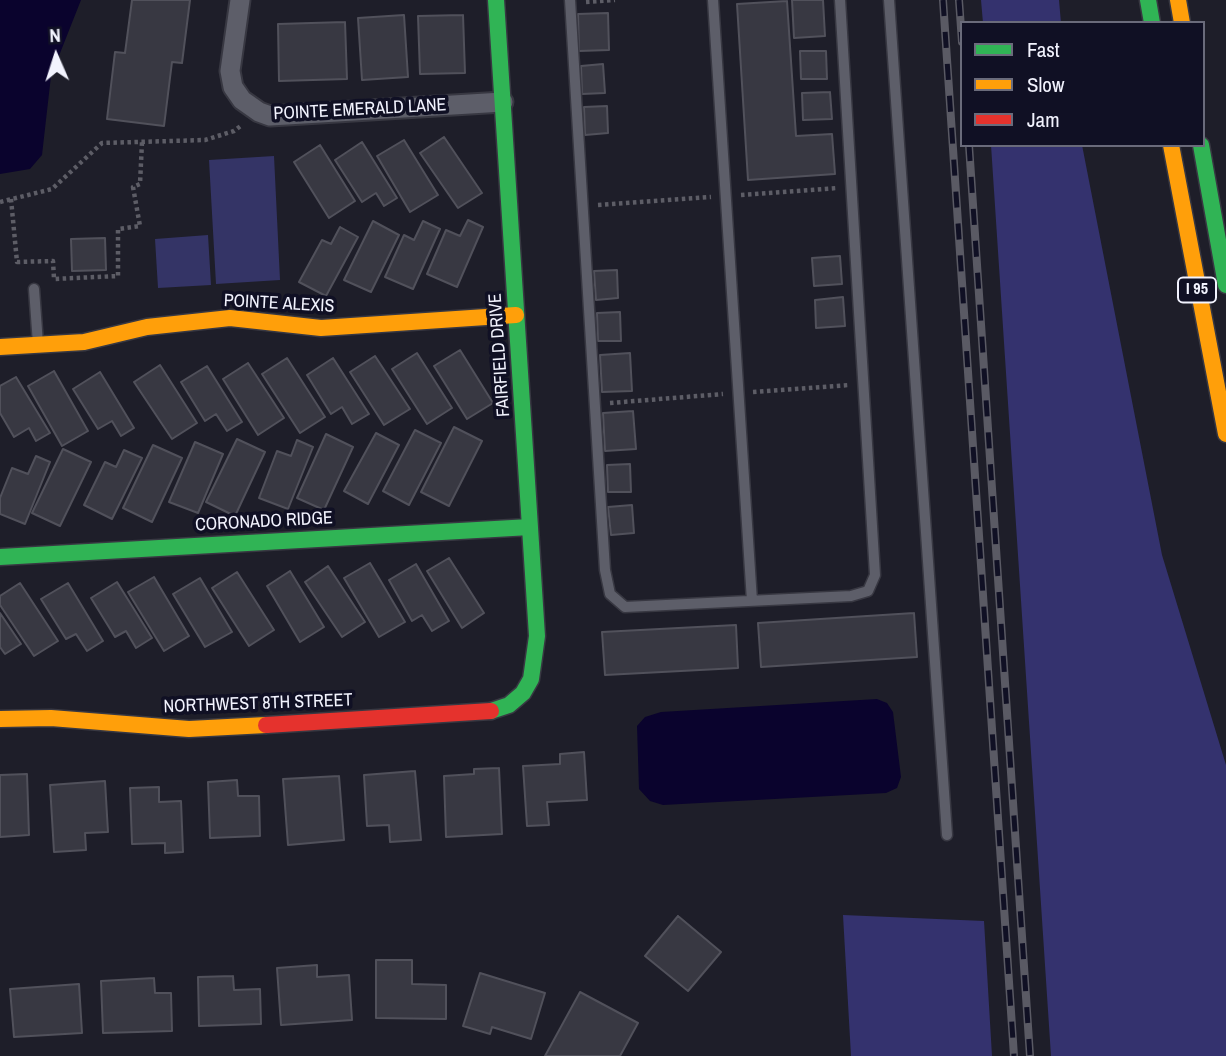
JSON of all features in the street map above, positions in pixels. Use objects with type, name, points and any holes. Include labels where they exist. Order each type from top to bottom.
[{"type":"main road","name":"FAIRFIELD DRIVE","points":[[496,0],[537,636],[531,679],[515,701]]},
{"type":"main road","points":[[1148,0],[1152,21]]},
{"type":"main road","points":[[1178,0],[1182,21]]},
{"type":"main road","name":"I 95","points":[[1171,147],[1226,434]]},
{"type":"main road","points":[[1201,147],[1226,285]]},
{"type":"main road","name":"POINTE ALEXIS","points":[[0,347],[84,342],[147,327],[230,318],[321,328],[516,315]]},
{"type":"main road","name":"CORONADO RIDGE","points":[[0,556],[530,527]]},
{"type":"main road","name":"NORTHWEST 8TH STREET","points":[[0,719],[51,718],[189,729],[487,712],[515,701]]},
{"type":"street","name":"POINTE EMERALD LANE","points":[[240,0],[230,71],[233,87],[242,100],[258,112],[270,116],[503,102]]},
{"type":"lane","points":[[713,0],[752,601]]},
{"type":"lane","points":[[571,1],[605,570],[610,594],[625,607],[851,596],[867,591],[875,575],[841,0]]},
{"type":"lane","points":[[889,0],[947,835]]},
{"type":"lane","points":[[34,289],[38,345]]},
{"type":"path","points":[[571,1],[615,0]]},
{"type":"path","points":[[0,202],[52,189],[102,143],[205,140],[234,131],[258,112]]},
{"type":"path","points":[[11,199],[17,262],[53,261],[54,279],[118,276],[118,229],[140,226],[133,187],[140,184],[142,142]]},
{"type":"shaded area","points":[[0,0],[81,0],[51,76],[42,155],[30,169],[0,174]]},
{"type":"shaded area","points":[[981,0],[1059,0],[1061,21],[983,21]]},
{"type":"shaded area","points":[[991,147],[1082,147],[1162,555],[1226,765],[1226,1056],[1051,1056]]},
{"type":"shaded area","points":[[274,156],[280,280],[216,284],[209,160]]},
{"type":"shaded area","points":[[208,235],[211,285],[158,288],[155,239]]},
{"type":"shaded area","points":[[877,699],[887,703],[893,712],[901,777],[897,788],[886,793],[663,805],[650,801],[639,789],[637,726],[645,717],[661,712]]},
{"type":"shaded area","points":[[843,915],[984,921],[992,1056],[851,1056]]},
{"type":"building","points":[[132,0],[190,0],[182,63],[172,62],[164,126],[107,119],[115,52],[125,53]]},
{"type":"building","points":[[792,0],[823,0],[825,36],[794,38]]},
{"type":"building","points":[[787,1],[796,136],[832,134],[835,174],[748,180],[737,4]]},
{"type":"building","points":[[608,13],[609,50],[579,51],[578,14]]},
{"type":"building","points":[[404,15],[408,77],[362,80],[358,18]]},
{"type":"building","points":[[463,15],[465,73],[420,74],[418,16]]},
{"type":"building","points":[[345,22],[347,79],[279,81],[278,24]]},
{"type":"building","points":[[800,51],[826,51],[827,79],[801,79]]},
{"type":"building","points":[[603,64],[605,93],[582,94],[581,66]]},
{"type":"building","points":[[830,92],[832,119],[803,120],[802,93]]},
{"type":"building","points":[[607,106],[608,133],[585,135],[584,107]]},
{"type":"building","points":[[444,137],[482,193],[458,208],[420,153]]},
{"type":"building","points":[[404,140],[438,195],[410,212],[377,156]]},
{"type":"building","points":[[362,142],[397,198],[384,206],[376,193],[362,202],[335,160]]},
{"type":"building","points":[[320,145],[355,201],[329,218],[294,162]]},
{"type":"building","points":[[468,220],[483,227],[457,287],[427,274],[446,230],[460,236]]},
{"type":"building","points":[[373,221],[399,235],[371,292],[344,280]]},
{"type":"building","points":[[423,221],[440,229],[413,289],[385,277],[404,235],[414,240]]},
{"type":"building","points":[[340,227],[358,237],[326,296],[299,282],[322,240],[331,244]]},
{"type":"building","points":[[105,238],[106,270],[72,271],[71,239]]},
{"type":"building","points":[[840,256],[842,284],[814,286],[812,258]]},
{"type":"building","points":[[617,270],[618,298],[596,300],[594,271]]},
{"type":"building","points":[[843,297],[845,326],[816,328],[815,300]]},
{"type":"building","points":[[620,312],[621,341],[598,341],[597,313]]},
{"type":"building","points":[[460,350],[493,403],[467,419],[434,366]]},
{"type":"building","points":[[417,353],[452,408],[427,424],[392,369]]},
{"type":"building","points":[[630,353],[632,391],[602,392],[600,355]]},
{"type":"building","points":[[375,356],[410,409],[384,425],[350,372]]},
{"type":"building","points":[[287,358],[325,417],[300,433],[262,374]]},
{"type":"building","points":[[333,358],[369,414],[352,424],[342,407],[331,414],[307,375]]},
{"type":"building","points":[[248,363],[284,418],[258,435],[223,379]]},
{"type":"building","points":[[160,365],[197,423],[172,439],[134,382]]},
{"type":"building","points":[[207,366],[242,422],[227,431],[216,414],[205,421],[181,382]]},
{"type":"building","points":[[54,371],[88,431],[62,446],[28,386]]},
{"type":"building","points":[[100,372],[134,428],[121,436],[112,421],[98,429],[73,389]]},
{"type":"building","points":[[16,377],[50,433],[36,441],[29,428],[14,437],[0,413],[0,386]]},
{"type":"building","points":[[633,411],[636,449],[605,451],[603,413]]},
{"type":"building","points":[[454,427],[482,441],[449,506],[421,492]]},
{"type":"building","points":[[415,430],[441,443],[409,505],[383,491]]},
{"type":"building","points":[[376,433],[399,445],[368,504],[344,491]]},
{"type":"building","points":[[326,434],[353,447],[324,510],[297,498]]},
{"type":"building","points":[[237,439],[265,452],[235,516],[206,502]]},
{"type":"building","points":[[297,440],[313,447],[288,509],[259,498],[277,451],[291,456]]},
{"type":"building","points":[[195,442],[223,454],[198,513],[169,502]]},
{"type":"building","points":[[153,445],[182,458],[152,522],[123,508]]},
{"type":"building","points":[[63,449],[91,462],[60,526],[32,513]]},
{"type":"building","points":[[124,450],[142,458],[112,519],[84,505],[105,462],[116,467]]},
{"type":"building","points":[[36,456],[50,462],[25,524],[0,514],[0,498],[12,468],[28,474]]},
{"type":"building","points":[[630,464],[631,492],[608,492],[607,465]]},
{"type":"building","points":[[632,505],[634,533],[611,535],[608,507]]},
{"type":"building","points":[[449,558],[484,613],[462,628],[427,571]]},
{"type":"building","points":[[370,563],[405,622],[379,637],[344,578]]},
{"type":"building","points":[[416,564],[449,621],[432,631],[422,615],[412,621],[389,580]]},
{"type":"building","points":[[328,566],[365,622],[342,637],[305,582]]},
{"type":"building","points":[[290,571],[324,627],[300,642],[267,586]]},
{"type":"building","points":[[237,572],[274,630],[249,646],[212,588]]},
{"type":"building","points":[[154,577],[189,636],[164,651],[128,592]]},
{"type":"building","points":[[200,578],[232,632],[205,647],[173,594]]},
{"type":"building","points":[[117,582],[152,638],[136,648],[126,631],[115,637],[91,598]]},
{"type":"building","points":[[20,583],[58,641],[34,656],[0,605],[0,596]]},
{"type":"building","points":[[68,583],[103,641],[87,651],[76,634],[66,639],[41,599]]},
{"type":"building","points":[[0,613],[21,644],[5,654],[0,647]]},
{"type":"building","points":[[914,613],[917,657],[761,667],[758,623]]},
{"type":"building","points":[[736,625],[738,668],[605,675],[602,632]]},
{"type":"building","points":[[584,752],[587,800],[547,802],[549,825],[527,826],[523,766],[560,764],[560,754]]},
{"type":"building","points":[[499,768],[502,834],[446,837],[444,776],[474,774],[474,769]]},
{"type":"building","points":[[415,771],[421,840],[390,842],[389,825],[367,826],[364,775]]},
{"type":"building","points":[[27,774],[29,835],[0,837],[0,775]]},
{"type":"building","points":[[339,776],[344,840],[288,845],[283,779]]},
{"type":"building","points":[[237,780],[238,796],[259,796],[260,836],[210,838],[208,782]]},
{"type":"building","points":[[105,781],[108,832],[85,833],[86,850],[54,852],[50,785]]},
{"type":"building","points":[[159,787],[159,802],[181,801],[183,852],[165,853],[165,843],[132,844],[130,788]]},
{"type":"building","points":[[678,916],[721,952],[688,991],[645,956]]},
{"type":"building","points":[[376,960],[412,960],[412,984],[446,985],[446,1019],[376,1018]]},
{"type":"building","points":[[317,965],[317,977],[349,975],[352,1020],[281,1025],[277,968]]},
{"type":"building","points":[[480,973],[545,993],[531,1039],[492,1027],[490,1034],[463,1026]]},
{"type":"building","points":[[233,976],[234,990],[260,989],[261,1024],[199,1026],[198,977]]},
{"type":"building","points":[[154,978],[155,993],[171,993],[172,1031],[103,1033],[101,981]]},
{"type":"building","points":[[79,984],[82,1033],[14,1037],[10,989]]},
{"type":"building","points":[[580,992],[638,1023],[620,1056],[545,1056]]},
{"type":"railway","points":[[943,0],[1014,1056]]},
{"type":"railway","points":[[959,0],[960,21]]},
{"type":"railway","points":[[969,147],[1030,1056]]},
{"type":"traffic: fast","points":[[491,711],[509,705],[523,693],[531,679],[537,636],[496,0]]},
{"type":"traffic: fast","points":[[1148,0],[1152,21]]},
{"type":"traffic: fast","points":[[1201,147],[1226,285]]},
{"type":"traffic: fast","points":[[0,557],[530,527]]},
{"type":"traffic: slow","points":[[1178,0],[1182,21]]},
{"type":"traffic: slow","points":[[1171,147],[1226,434]]},
{"type":"traffic: slow","points":[[0,347],[84,342],[147,327],[230,318],[321,328],[516,315]]},
{"type":"traffic: slow","points":[[0,719],[51,718],[189,729],[266,725]]},
{"type":"traffic: jam","points":[[266,725],[491,711]]}]
